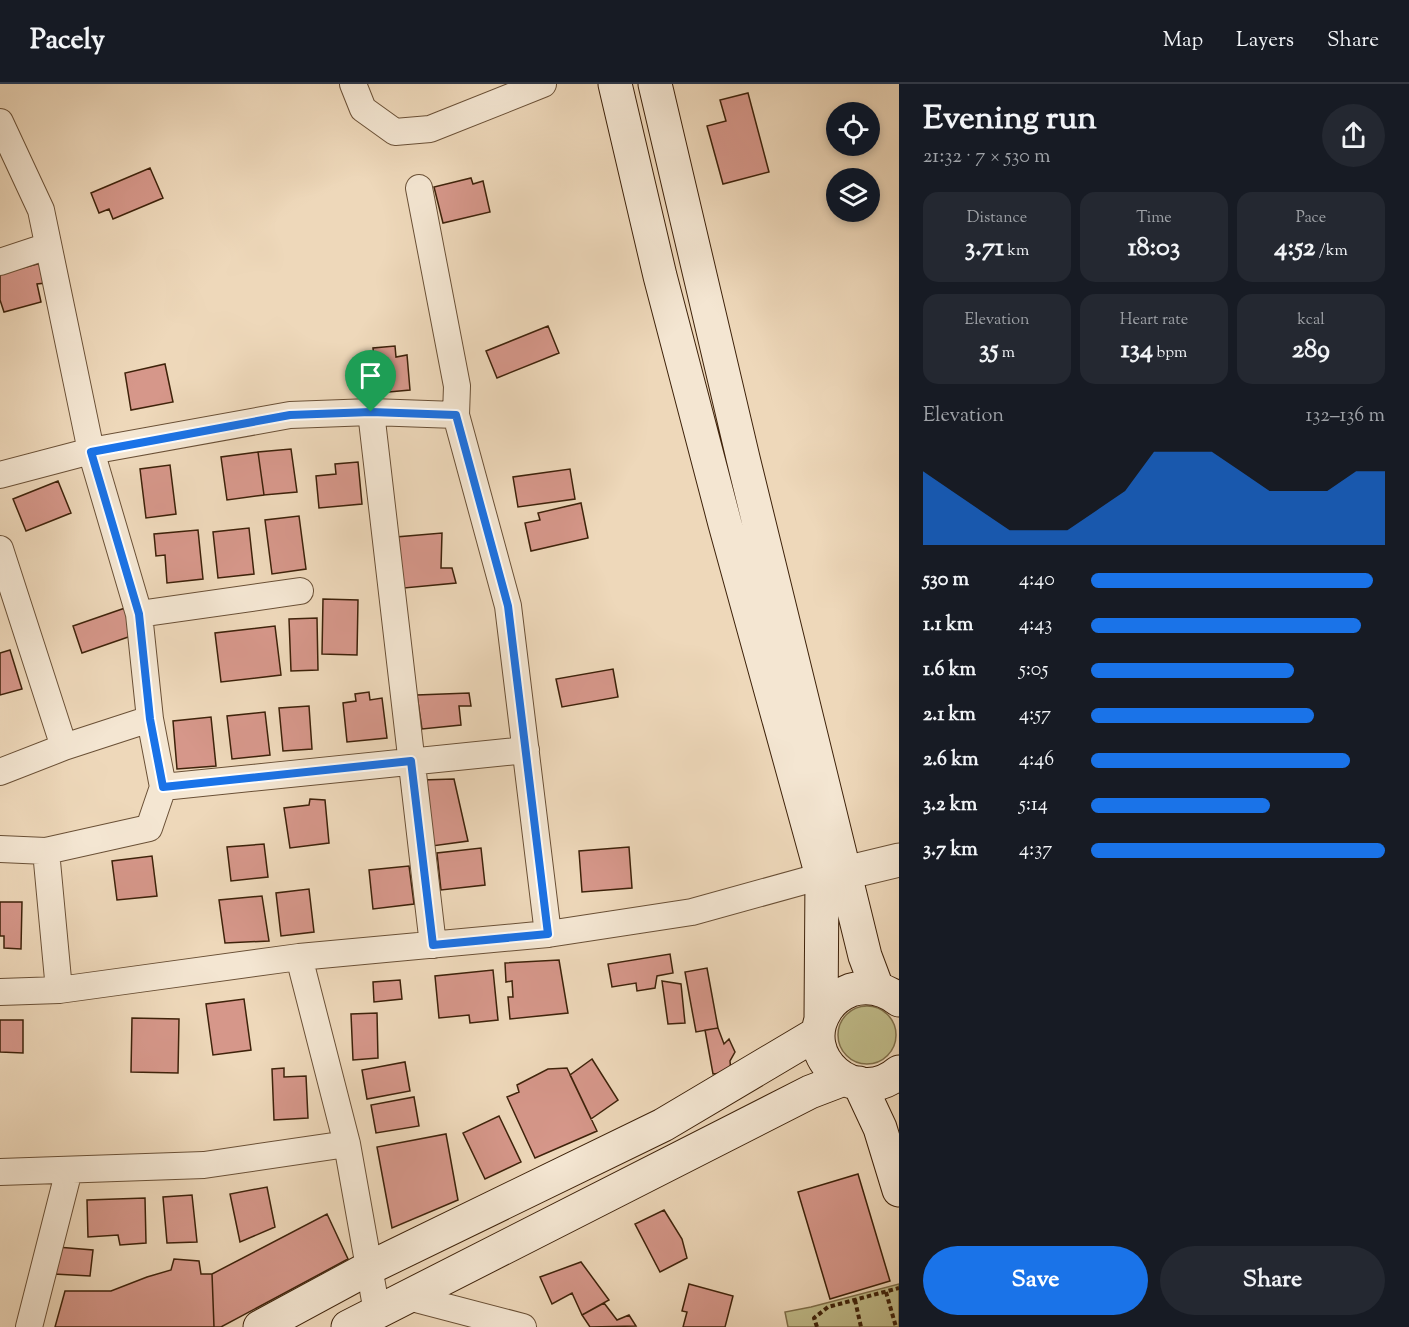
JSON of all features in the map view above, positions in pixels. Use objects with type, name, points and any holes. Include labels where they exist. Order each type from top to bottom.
[{"type":"main road","points":[[615,84],[660,276],[724,524],[834,874],[865,956],[892,994]]},
{"type":"main road","points":[[655,84],[743,458],[834,874],[819,1026],[819,1049],[826,1064],[837,1075],[852,1081],[880,1083],[899,1072]]},
{"type":"main road","points":[[834,874],[899,860]]},
{"type":"main road","points":[[260,1327],[369,1268],[663,1125],[819,1026],[830,1003],[843,993],[860,988],[892,994]]},
{"type":"main road","points":[[852,1081],[880,1128],[899,1190]]},
{"type":"main road","points":[[348,1327],[810,1092],[852,1081]]},
{"type":"street","points":[[353,84],[363,109],[395,132],[430,129],[543,84]]},
{"type":"street","points":[[0,122],[41,210],[91,452],[139,614],[150,719],[163,787],[148,828],[46,851],[0,849]]},
{"type":"street","points":[[419,188],[458,386],[456,415],[508,606],[548,934]]},
{"type":"street","points":[[0,262],[48,246]]},
{"type":"street","points":[[0,475],[91,452],[290,415],[371,412],[456,415]]},
{"type":"street","points":[[371,412],[433,945]]},
{"type":"street","points":[[0,549],[64,747]]},
{"type":"street","points":[[139,614],[300,591]]},
{"type":"street","points":[[0,772],[64,747],[150,719]]},
{"type":"street","points":[[163,787],[526,750]]},
{"type":"street","points":[[46,851],[59,990]]},
{"type":"street","points":[[0,992],[59,990],[299,957],[548,934],[692,912],[834,874]]},
{"type":"street","points":[[299,957],[347,1144],[376,1312]]},
{"type":"street","points":[[0,1172],[204,1165],[347,1144]]},
{"type":"street","points":[[29,1327],[69,1170]]},
{"type":"street","points":[[408,1297],[523,1327]]},
{"type":"path","points":[[817,1327],[814,1318],[828,1307],[899,1288]]},
{"type":"path","points":[[886,1292],[897,1327]]},
{"type":"path","points":[[855,1300],[861,1327]]},
{"type":"shaded area","points":[[867,1006],[878,1008],[891,1019],[896,1035],[894,1046],[883,1059],[867,1064],[856,1062],[843,1051],[838,1035],[840,1024],[851,1011]]},
{"type":"shaded area","points":[[899,1284],[899,1327],[788,1327],[785,1312]]},
{"type":"building","points":[[748,93],[769,172],[723,184],[707,126],[726,121],[720,100]]},
{"type":"building","points":[[150,168],[163,198],[113,219],[109,209],[99,213],[91,193]]},
{"type":"building","points":[[471,178],[473,184],[483,181],[490,212],[443,223],[434,187]]},
{"type":"building","points":[[41,263],[46,283],[37,284],[41,302],[4,312],[0,300],[0,274]]},
{"type":"building","points":[[548,326],[559,353],[497,378],[486,351]]},
{"type":"building","points":[[395,346],[396,357],[407,355],[410,390],[378,393],[377,384],[366,385],[363,360],[374,359],[373,348]]},
{"type":"building","points":[[165,364],[173,402],[131,410],[125,373]]},
{"type":"building","points":[[291,449],[297,492],[264,495],[258,452]]},
{"type":"building","points":[[258,452],[264,495],[227,500],[221,457]]},
{"type":"building","points":[[358,462],[362,504],[319,508],[316,476],[336,474],[335,464]]},
{"type":"building","points":[[170,465],[176,514],[146,518],[140,469]]},
{"type":"building","points":[[570,469],[575,499],[518,507],[513,477]]},
{"type":"building","points":[[58,481],[71,513],[26,531],[13,499]]},
{"type":"building","points":[[581,503],[588,538],[531,551],[525,523],[540,520],[538,513]]},
{"type":"building","points":[[299,516],[306,569],[272,574],[265,520]]},
{"type":"building","points":[[249,528],[254,574],[218,578],[213,532]]},
{"type":"building","points":[[198,530],[203,579],[167,583],[165,555],[156,556],[154,534]]},
{"type":"building","points":[[442,533],[441,568],[452,568],[456,583],[404,588],[396,537]]},
{"type":"building","points":[[323,599],[358,600],[357,655],[322,654]]},
{"type":"building","points":[[125,608],[134,635],[82,653],[73,626]]},
{"type":"building","points":[[317,618],[318,670],[291,671],[289,619]]},
{"type":"building","points":[[275,626],[281,675],[221,682],[215,633]]},
{"type":"building","points":[[10,650],[22,689],[0,695],[0,653]]},
{"type":"building","points":[[613,669],[618,697],[562,707],[556,679]]},
{"type":"building","points":[[369,692],[370,700],[382,698],[387,738],[347,742],[343,703],[356,701],[355,694]]},
{"type":"building","points":[[469,693],[471,706],[459,706],[461,725],[422,729],[417,695]]},
{"type":"building","points":[[309,706],[312,749],[283,751],[279,708]]},
{"type":"building","points":[[265,712],[270,755],[232,759],[227,716]]},
{"type":"building","points":[[211,717],[216,766],[177,769],[173,721]]},
{"type":"building","points":[[454,779],[468,841],[432,846],[422,780]]},
{"type":"building","points":[[310,799],[325,800],[329,843],[290,848],[284,808],[309,805]]},
{"type":"building","points":[[264,844],[268,877],[231,881],[227,847]]},
{"type":"building","points":[[629,847],[632,888],[582,892],[579,851]]},
{"type":"building","points":[[481,848],[485,885],[441,890],[437,853]]},
{"type":"building","points":[[152,856],[157,896],[117,900],[112,861]]},
{"type":"building","points":[[409,866],[414,904],[373,909],[369,870]]},
{"type":"building","points":[[309,889],[314,932],[281,936],[276,893]]},
{"type":"building","points":[[262,896],[269,941],[225,943],[219,900]]},
{"type":"building","points":[[0,902],[22,902],[21,949],[4,948],[4,936],[0,936]]},
{"type":"building","points":[[670,954],[673,973],[657,976],[655,988],[637,991],[636,983],[612,987],[608,964]]},
{"type":"building","points":[[559,960],[568,1013],[510,1019],[508,997],[513,997],[512,981],[506,982],[505,963]]},
{"type":"building","points":[[707,968],[718,1028],[696,1032],[685,972]]},
{"type":"building","points":[[493,970],[498,1020],[470,1023],[469,1015],[439,1018],[435,976]]},
{"type":"building","points":[[400,980],[402,999],[374,1002],[373,982]]},
{"type":"building","points":[[662,981],[681,984],[685,1023],[668,1024]]},
{"type":"building","points":[[244,999],[251,1050],[213,1055],[206,1004]]},
{"type":"building","points":[[377,1013],[378,1058],[353,1060],[351,1014]]},
{"type":"building","points":[[132,1018],[179,1019],[178,1073],[131,1072]]},
{"type":"building","points":[[0,1020],[23,1020],[23,1053],[0,1052]]},
{"type":"building","points":[[718,1028],[724,1044],[729,1039],[735,1052],[730,1061],[731,1072],[713,1074],[705,1030]]},
{"type":"building","points":[[592,1059],[618,1100],[591,1119],[570,1075]]},
{"type":"building","points":[[405,1062],[410,1091],[367,1099],[362,1070]]},
{"type":"building","points":[[284,1068],[284,1077],[306,1076],[308,1118],[274,1120],[272,1069]]},
{"type":"building","points":[[567,1068],[597,1131],[535,1158],[507,1097],[519,1092],[517,1085],[548,1069]]},
{"type":"building","points":[[414,1097],[419,1126],[376,1133],[371,1105]]},
{"type":"building","points":[[499,1116],[521,1162],[485,1179],[463,1133]]},
{"type":"building","points":[[446,1134],[458,1200],[392,1228],[377,1147]]},
{"type":"building","points":[[858,1174],[890,1281],[830,1299],[798,1192]]},
{"type":"building","points":[[267,1187],[275,1227],[240,1242],[230,1194]]},
{"type":"building","points":[[192,1195],[197,1242],[167,1243],[163,1197]]},
{"type":"building","points":[[145,1198],[146,1243],[120,1245],[118,1235],[88,1237],[87,1200]]},
{"type":"building","points":[[664,1210],[682,1239],[687,1258],[660,1272],[635,1224]]},
{"type":"building","points":[[327,1214],[348,1259],[221,1327],[214,1327],[212,1274]]},
{"type":"building","points":[[57,1247],[93,1250],[90,1276],[54,1274]]},
{"type":"building","points":[[174,1259],[199,1261],[201,1274],[212,1274],[214,1327],[55,1327],[65,1291],[111,1291],[171,1270]]},
{"type":"building","points":[[581,1262],[609,1300],[582,1315],[572,1293],[552,1304],[540,1277]]},
{"type":"building","points":[[689,1284],[733,1296],[725,1327],[683,1327],[687,1312],[682,1311]]},
{"type":"building","points":[[604,1303],[617,1320],[629,1315],[636,1326],[590,1327],[582,1315]]},
{"type":"route","points":[[371,412],[456,415],[508,606],[548,934],[433,945],[411,761],[163,787],[150,719],[139,614],[91,452],[290,415],[371,412]]}]
